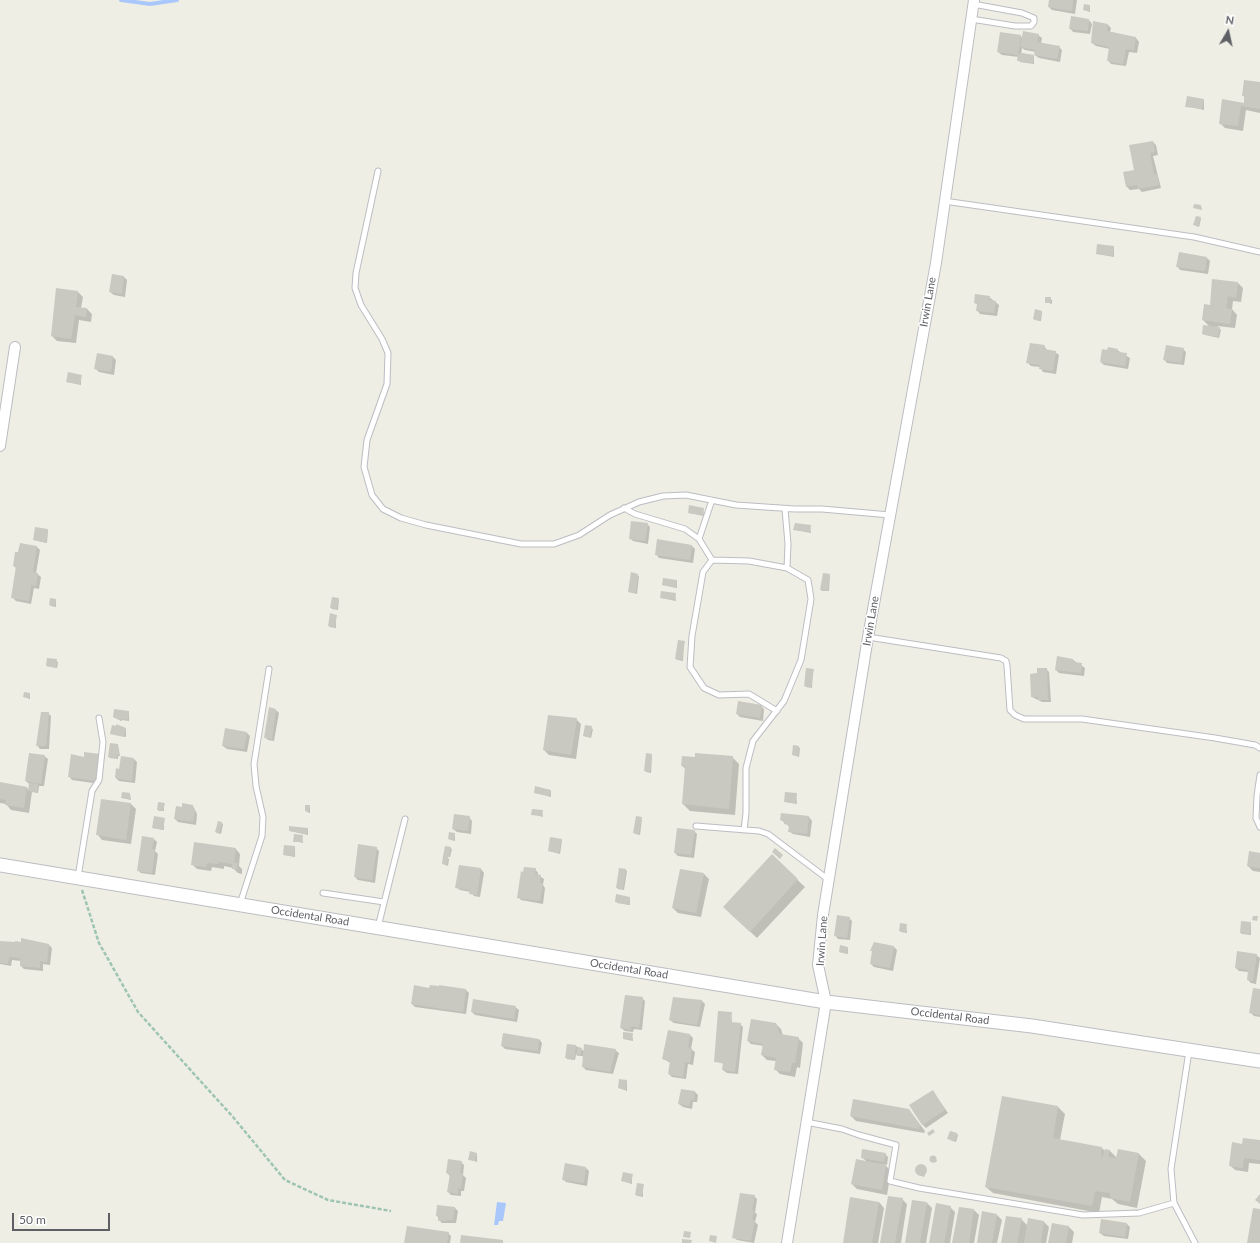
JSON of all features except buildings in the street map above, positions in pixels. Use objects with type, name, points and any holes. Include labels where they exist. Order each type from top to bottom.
[{"type":"street","name":"Irwin Lane","points":[[787,1243],[826,1002],[818,965],[823,915],[868,637],[936,263],[973,2]]},
{"type":"street","points":[[0,446],[15,347]]},
{"type":"street","name":"Occidental Road","points":[[0,865],[826,1002],[1032,1026],[1260,1061]]},
{"type":"lane","points":[[971,20],[1015,26],[1031,26],[1034,22],[1034,18],[1022,13],[973,2]]},
{"type":"lane","points":[[378,171],[356,273],[355,288],[361,305],[382,339],[388,353],[387,384],[367,440],[364,467],[372,495],[383,508],[401,518],[521,544],[554,544],[579,535],[610,515],[624,508],[639,502],[663,496],[686,495],[736,505],[785,509],[822,509],[890,515]]},
{"type":"lane","points":[[944,201],[1194,237],[1260,252]]},
{"type":"lane","points":[[699,539],[712,500]]},
{"type":"lane","points":[[624,508],[635,514],[685,529],[699,539],[712,560]]},
{"type":"lane","points":[[785,509],[788,544],[787,568]]},
{"type":"lane","points":[[712,560],[749,561],[787,568],[808,580],[811,599],[801,660],[784,701],[753,741],[746,768],[746,813],[744,830]]},
{"type":"lane","points":[[712,560],[703,572],[692,636],[690,667],[704,688],[719,694],[749,694],[777,711]]},
{"type":"lane","points":[[868,637],[1001,658],[1006,661],[1008,666],[1010,710],[1015,715],[1024,719],[1082,719],[1215,738],[1255,745],[1260,748]]},
{"type":"lane","points":[[240,904],[262,836],[263,817],[256,786],[254,764],[269,669]]},
{"type":"lane","points":[[78,877],[92,791],[99,780],[103,742],[100,718]]},
{"type":"lane","points":[[1260,775],[1256,818],[1260,827]]},
{"type":"lane","points":[[378,927],[405,819]]},
{"type":"lane","points":[[696,826],[744,830],[768,834],[829,880]]},
{"type":"lane","points":[[323,893],[384,902]]},
{"type":"lane","points":[[1189,1050],[1171,1168],[1174,1204],[1195,1243]]},
{"type":"lane","points":[[806,1122],[842,1129],[896,1145],[890,1181],[919,1188],[1083,1215],[1139,1213],[1174,1204]]},
{"type":"path","points":[[78,877],[99,943],[138,1012],[233,1117],[284,1180],[328,1200],[391,1210]]},
{"type":"water","points":[[497,1202],[506,1203],[503,1221],[499,1221],[498,1225],[494,1225]]},
{"type":"waterway","points":[[121,0],[150,4],[177,0]]}]
